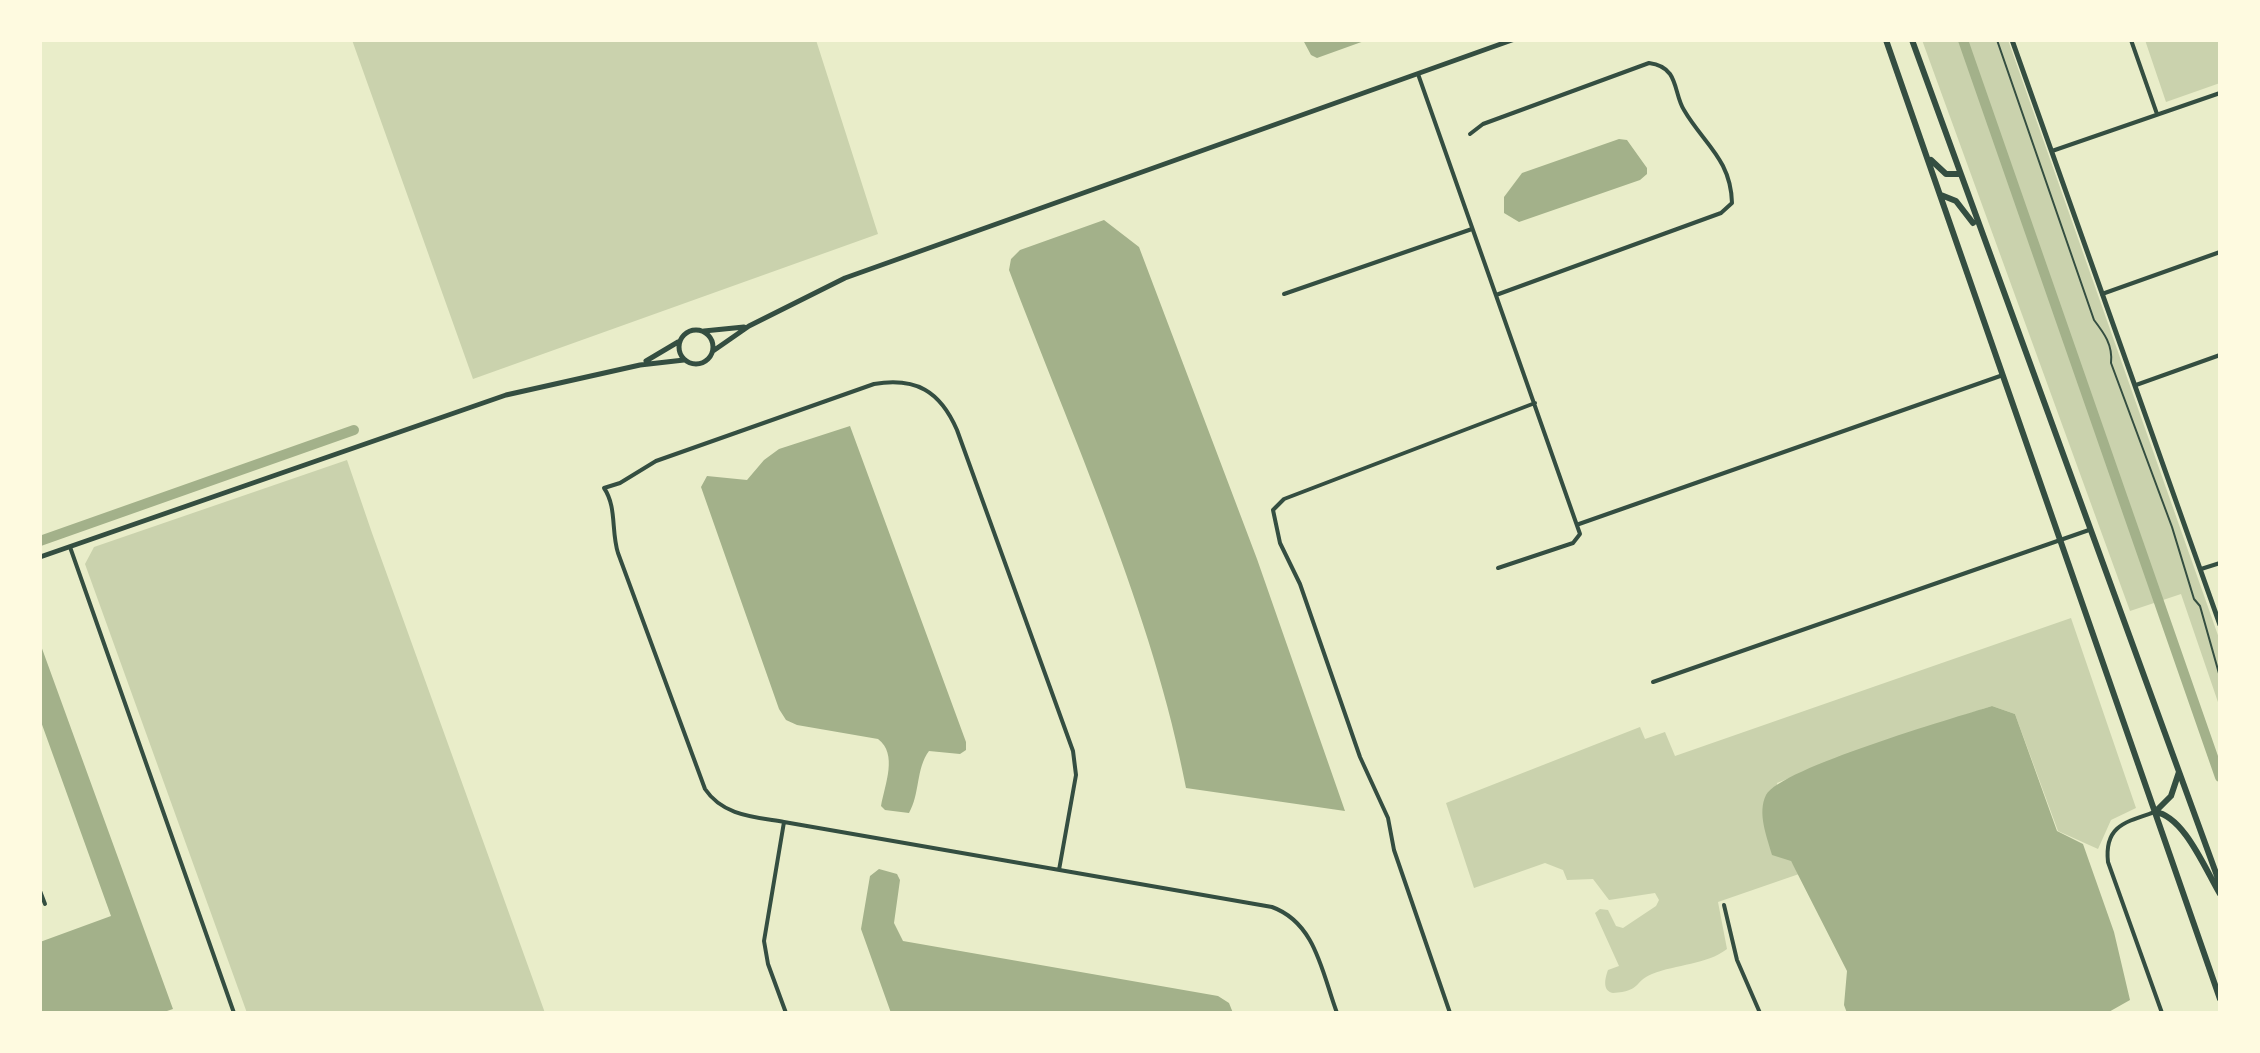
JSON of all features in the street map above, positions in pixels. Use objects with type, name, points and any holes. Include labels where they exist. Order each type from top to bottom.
[{"type":"main road","points":[[1886,40],[2220,999]]},
{"type":"main road","points":[[1912,40],[1979,233],[2220,884]]},
{"type":"main road","points":[[1927,154],[1939,170],[1959,174]]},
{"type":"main road","points":[[1941,195],[1962,207],[1979,233]]},
{"type":"main road","points":[[2155,812],[2171,796],[2179,771]]},
{"type":"main road","points":[[2155,812],[2170,816],[2180,825],[2220,894]]},
{"type":"street","points":[[40,557],[506,395],[640,365],[684,360],[701,364],[713,351],[749,326],[874,267],[1512,40]]},
{"type":"street","points":[[2012,40],[2220,625]]},
{"type":"street","points":[[2131,40],[2157,114]]},
{"type":"street","points":[[1470,134],[1483,124],[1649,63],[1659,64],[1670,74],[1682,108],[1714,146],[1732,186],[1732,203],[1721,213],[1496,295]]},
{"type":"street","points":[[1418,74],[1580,534],[1573,543],[1498,568]]},
{"type":"street","points":[[2050,152],[2220,93]]},
{"type":"street","points":[[1284,294],[1472,229]]},
{"type":"street","points":[[2101,294],[2220,252]]},
{"type":"street","points":[[640,365],[679,341],[687,332],[749,326]]},
{"type":"street","points":[[704,331],[710,336],[713,351]]},
{"type":"street","points":[[679,341],[684,360]]},
{"type":"street","points":[[2134,386],[2220,355]]},
{"type":"street","points":[[1578,524],[2003,375]]},
{"type":"street","points":[[1059,870],[1076,775],[1073,751],[950,415],[932,392],[909,381],[874,384],[656,461],[620,483],[604,488],[612,500],[613,535],[618,553],[705,789],[712,799],[734,812],[784,822],[1287,912],[1307,931],[1337,1013]]},
{"type":"street","points":[[1450,1013],[1394,850],[1388,818],[1360,757],[1306,599],[1280,543],[1273,510],[1284,499],[1535,403]]},
{"type":"street","points":[[1653,682],[2089,530]]},
{"type":"street","points":[[70,546],[234,1013]]},
{"type":"street","points":[[2201,569],[2220,563]]},
{"type":"street","points":[[2155,812],[2129,820],[2112,832],[2106,845],[2108,862],[2162,1013]]},
{"type":"street","points":[[784,822],[764,941],[786,1013]]},
{"type":"street","points":[[40,891],[45,904]]},
{"type":"street","points":[[1724,905],[1737,960],[1760,1013]]},
{"type":"path","points":[[1997,40],[2094,320],[2105,332],[2114,373],[2172,527],[2194,599],[2200,606],[2220,677]]},
{"type":"shaded area","points":[[352,40],[816,40],[878,234],[473,379]]},
{"type":"shaded area","points":[[1303,40],[1367,40],[1317,58],[1311,55]]},
{"type":"shaded area","points":[[1922,40],[2008,40],[2220,641],[2220,708],[2181,594],[2130,611]]},
{"type":"shaded area","points":[[2145,40],[2220,40],[2220,83],[2166,102]]},
{"type":"shaded area","points":[[1619,139],[1627,140],[1647,168],[1647,174],[1640,180],[1519,222],[1504,213],[1504,197],[1522,173]]},
{"type":"shaded area","points":[[1104,220],[1139,247],[1257,559],[1345,811],[1186,788],[1172,723],[1132,592],[1009,270],[1011,259],[1020,250]]},
{"type":"shaded area","points":[[850,426],[966,742],[966,750],[960,754],[929,751],[909,813],[885,810],[881,806],[889,761],[884,745],[878,739],[797,725],[786,720],[779,709],[701,487],[707,476],[747,480],[764,460],[779,449]]},
{"type":"shaded area","points":[[347,460],[545,1013],[247,1013],[85,564],[94,547]]},
{"type":"shaded area","points":[[2071,618],[2136,808],[2111,820],[2098,849],[2058,831],[2015,714],[1992,706],[1857,751],[1777,783],[1791,861],[1799,874],[1718,902],[1727,949],[1701,961],[1652,974],[1629,990],[1613,993],[1606,987],[1608,970],[1619,966],[1595,913],[1600,909],[1608,910],[1616,926],[1623,928],[1656,906],[1659,900],[1655,893],[1609,900],[1593,879],[1567,880],[1563,870],[1545,863],[1474,888],[1446,803],[1640,727],[1645,739],[1665,732],[1675,756]]},
{"type":"shaded area","points":[[40,643],[173,1009],[161,1013],[40,1013],[40,942],[111,916],[40,719]]},
{"type":"shaded area","points":[[1992,706],[2015,714],[2057,831],[2083,844],[2114,932],[2130,1000],[2107,1013],[1847,1013],[1844,1005],[1847,971],[1791,861],[1772,855],[1762,809],[1766,795],[1778,784],[1834,758]]},
{"type":"shaded area","points":[[879,869],[897,874],[900,880],[894,923],[903,941],[1218,996],[1229,1003],[1233,1013],[891,1013],[861,929],[870,876]]},
{"type":"waterway","points":[[1963,40],[2220,777]]},
{"type":"waterway","points":[[40,541],[354,430]]}]
